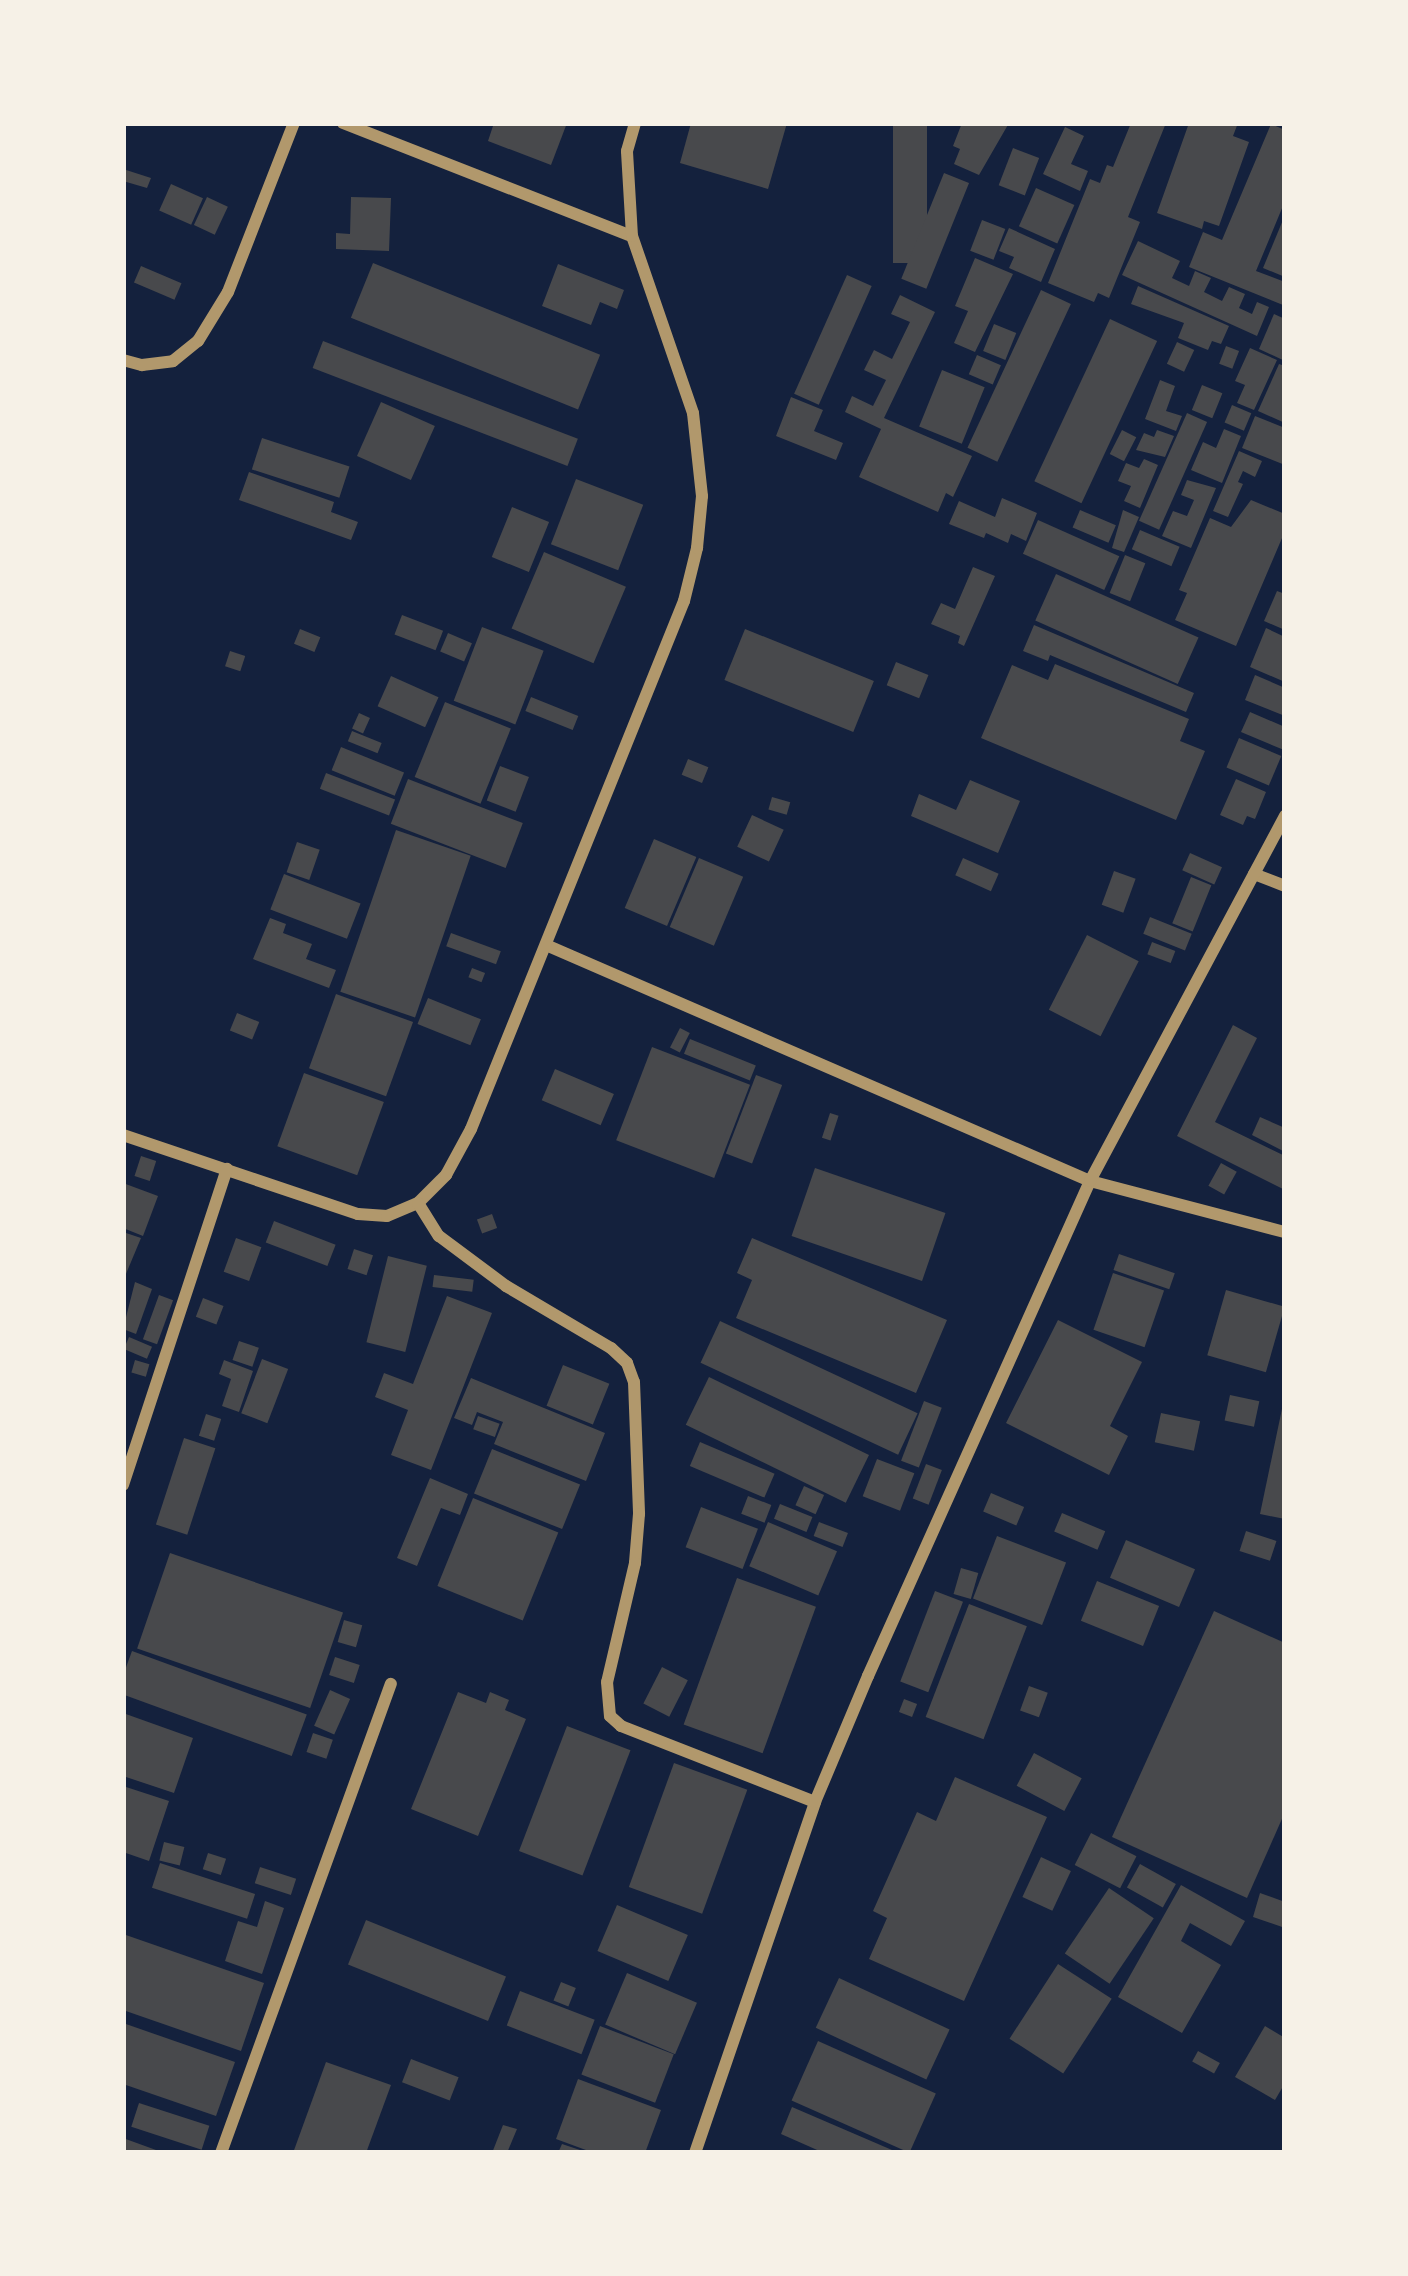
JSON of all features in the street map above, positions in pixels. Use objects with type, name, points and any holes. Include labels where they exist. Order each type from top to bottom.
[{"type":"street","points":[[123,359],[142,365],[173,361],[198,341],[228,292],[294,123]]},
{"type":"street","points":[[343,123],[370,128],[632,236]]},
{"type":"street","points":[[123,1135],[358,1214],[387,1216],[418,1203],[446,1175],[471,1130],[684,601],[697,548],[702,496],[693,413],[632,236],[627,151],[635,123]]},
{"type":"street","points":[[695,2153],[814,1802],[1090,1180],[1285,816]]},
{"type":"street","points":[[1254,874],[1285,886]]},
{"type":"street","points":[[546,945],[1090,1180],[1285,1232]]},
{"type":"street","points":[[123,1485],[227,1169]]},
{"type":"street","points":[[418,1203],[439,1236],[506,1286],[611,1348],[627,1363],[634,1382],[640,1514],[635,1563],[605,1694],[610,1715],[621,1726],[814,1802]]},
{"type":"street","points":[[221,2153],[391,1684]]},
{"type":"building","points":[[494,123],[567,123],[551,165],[488,141]]},
{"type":"building","points":[[691,123],[787,123],[768,189],[680,163]]},
{"type":"building","points":[[893,123],[927,123],[927,263],[893,263]]},
{"type":"building","points":[[962,123],[1009,123],[979,175],[954,164],[960,149],[953,146]]},
{"type":"building","points":[[1131,123],[1166,123],[1128,217],[1140,222],[1109,298],[1098,293],[1094,302],[1048,283],[1090,179],[1100,183],[1107,165],[1113,167]]},
{"type":"building","points":[[1189,123],[1238,123],[1233,136],[1249,142],[1219,226],[1204,221],[1202,229],[1157,213]]},
{"type":"building","points":[[1271,124],[1285,130],[1285,201],[1256,271],[1285,282],[1283,305],[1189,267],[1203,232],[1222,240]]},
{"type":"building","points":[[1065,127],[1084,136],[1071,164],[1088,171],[1080,191],[1043,174]]},
{"type":"building","points":[[1013,148],[1039,158],[1025,195],[999,185]]},
{"type":"building","points":[[123,169],[151,178],[147,188],[123,181]]},
{"type":"building","points":[[944,173],[969,183],[926,289],[901,279]]},
{"type":"building","points":[[171,184],[203,198],[191,225],[159,210]]},
{"type":"building","points":[[1036,188],[1074,205],[1057,243],[1019,226]]},
{"type":"building","points":[[207,197],[228,207],[215,235],[194,225]]},
{"type":"building","points":[[351,197],[391,198],[389,251],[336,249],[336,233],[350,234]]},
{"type":"building","points":[[1285,215],[1285,277],[1263,268]]},
{"type":"building","points":[[982,220],[1005,229],[994,260],[970,251]]},
{"type":"building","points":[[1009,228],[1055,249],[1041,282],[1009,268],[1014,257],[999,251]]},
{"type":"building","points":[[1138,241],[1180,261],[1172,278],[1189,286],[1195,271],[1211,278],[1204,292],[1222,301],[1229,287],[1245,294],[1239,308],[1252,314],[1257,302],[1269,307],[1257,336],[1122,275]]},
{"type":"building","points":[[975,258],[1013,274],[975,352],[954,343],[968,311],[955,306]]},
{"type":"building","points":[[373,263],[600,355],[578,409],[351,318]]},
{"type":"building","points":[[558,264],[624,290],[617,309],[600,302],[591,325],[542,306]]},
{"type":"building","points":[[141,266],[182,283],[174,300],[134,283]]},
{"type":"building","points":[[847,275],[872,286],[819,405],[794,394]]},
{"type":"building","points":[[1138,286],[1229,326],[1221,344],[1212,341],[1208,350],[1178,338],[1184,323],[1131,304]]},
{"type":"building","points":[[1041,290],[1071,304],[997,462],[967,448]]},
{"type":"building","points":[[900,295],[935,312],[884,418],[972,456],[953,497],[946,493],[938,512],[859,477],[881,429],[845,412],[852,396],[873,406],[886,380],[864,370],[874,350],[892,359],[910,322],[891,314]]},
{"type":"building","points":[[1274,314],[1285,319],[1285,361],[1259,349]]},
{"type":"building","points":[[1110,319],[1157,341],[1081,503],[1034,481]]},
{"type":"building","points":[[994,324],[1016,333],[1005,360],[983,351]]},
{"type":"building","points":[[323,341],[578,439],[567,466],[313,368]]},
{"type":"building","points":[[1177,342],[1194,350],[1184,372],[1167,364]]},
{"type":"building","points":[[1226,346],[1239,351],[1232,369],[1219,364]]},
{"type":"building","points":[[1250,348],[1277,360],[1254,410],[1237,403],[1245,385],[1235,381]]},
{"type":"building","points":[[977,355],[1001,365],[993,384],[969,374]]},
{"type":"building","points":[[1279,364],[1285,366],[1285,423],[1258,411]]},
{"type":"building","points":[[942,370],[985,387],[962,444],[919,427]]},
{"type":"building","points":[[1160,380],[1175,386],[1166,411],[1182,416],[1176,431],[1145,419]]},
{"type":"building","points":[[1202,385],[1222,393],[1212,418],[1192,410]]},
{"type":"building","points":[[791,397],[823,410],[814,431],[843,443],[836,460],[776,436]]},
{"type":"building","points":[[381,402],[435,426],[411,480],[357,456]]},
{"type":"building","points":[[1232,405],[1251,413],[1244,431],[1225,422]]},
{"type":"building","points":[[1187,413],[1207,422],[1159,530],[1139,521]]},
{"type":"building","points":[[1255,416],[1285,428],[1285,465],[1242,448]]},
{"type":"building","points":[[1224,429],[1241,436],[1222,483],[1191,470],[1203,442],[1216,448]]},
{"type":"building","points":[[1122,430],[1136,437],[1124,461],[1110,454]]},
{"type":"building","points":[[1157,430],[1174,436],[1165,457],[1136,450],[1144,433],[1154,437]]},
{"type":"building","points":[[262,438],[349,466],[339,498],[252,469]]},
{"type":"building","points":[[1239,451],[1262,461],[1255,477],[1243,471],[1238,482],[1243,484],[1228,517],[1213,511]]},
{"type":"building","points":[[1144,459],[1158,465],[1140,508],[1124,501],[1131,486],[1118,481],[1126,463],[1139,468]]},
{"type":"building","points":[[249,472],[334,502],[331,512],[358,522],[351,540],[239,500]]},
{"type":"building","points":[[576,479],[643,505],[618,570],[551,544]]},
{"type":"building","points":[[1187,480],[1216,488],[1191,548],[1162,536],[1173,511],[1187,516],[1194,500],[1181,495]]},
{"type":"building","points":[[1002,498],[1037,513],[1026,541],[1011,534],[1008,543],[986,533],[984,538],[949,524],[959,501],[995,517]]},
{"type":"building","points":[[1251,500],[1285,514],[1285,531],[1236,646],[1175,620],[1187,593],[1179,590],[1210,518],[1231,527]]},
{"type":"building","points":[[512,507],[549,522],[529,572],[492,557]]},
{"type":"building","points":[[1080,510],[1116,525],[1108,543],[1073,527]]},
{"type":"building","points":[[1123,510],[1139,517],[1124,552],[1112,548]]},
{"type":"building","points":[[1038,520],[1119,556],[1104,590],[1023,554]]},
{"type":"building","points":[[1140,530],[1180,547],[1171,566],[1132,549]]},
{"type":"building","points":[[544,552],[626,587],[593,663],[512,628]]},
{"type":"building","points":[[1125,555],[1145,563],[1130,601],[1110,593]]},
{"type":"building","points":[[973,567],[995,576],[964,646],[958,643],[960,636],[931,624],[941,603],[955,609]]},
{"type":"building","points":[[1056,574],[1199,637],[1178,684],[1035,621]]},
{"type":"building","points":[[1277,591],[1285,594],[1285,630],[1264,621]]},
{"type":"building","points":[[402,615],[443,631],[436,650],[394,635]]},
{"type":"building","points":[[1034,625],[1194,693],[1186,712],[1050,655],[1048,661],[1023,651]]},
{"type":"building","points":[[482,627],[544,651],[515,724],[454,701]]},
{"type":"building","points":[[1266,628],[1285,637],[1285,682],[1250,667]]},
{"type":"building","points":[[300,629],[320,637],[314,652],[294,644]]},
{"type":"building","points":[[745,629],[874,681],[853,732],[724,680]]},
{"type":"building","points":[[448,633],[472,643],[464,662],[440,651]]},
{"type":"building","points":[[230,651],[245,656],[240,671],[225,666]]},
{"type":"building","points":[[896,662],[928,675],[919,698],[887,685]]},
{"type":"building","points":[[1055,664],[1189,719],[1180,741],[1205,751],[1176,820],[981,738],[1012,665],[1048,680]]},
{"type":"building","points":[[1255,675],[1285,688],[1285,716],[1245,700]]},
{"type":"building","points":[[391,676],[439,697],[425,727],[378,706]]},
{"type":"building","points":[[531,697],[578,716],[573,730],[525,711]]},
{"type":"building","points":[[445,702],[511,729],[480,804],[415,777]]},
{"type":"building","points":[[1250,712],[1285,727],[1284,750],[1241,732]]},
{"type":"building","points":[[359,713],[370,718],[363,733],[352,729]]},
{"type":"building","points":[[352,731],[382,743],[378,753],[348,741]]},
{"type":"building","points":[[1239,738],[1281,756],[1269,785],[1226,767]]},
{"type":"building","points":[[341,747],[404,772],[395,796],[332,770]]},
{"type":"building","points":[[688,759],[708,767],[702,783],[682,775]]},
{"type":"building","points":[[500,766],[529,777],[516,812],[487,801]]},
{"type":"building","points":[[326,773],[395,800],[389,815],[320,789]]},
{"type":"building","points":[[408,779],[523,823],[506,868],[391,824]]},
{"type":"building","points":[[1236,779],[1266,792],[1255,819],[1247,816],[1243,825],[1220,815]]},
{"type":"building","points":[[970,780],[1020,801],[998,853],[911,816],[919,794],[956,810]]},
{"type":"building","points":[[772,797],[790,802],[787,815],[768,809]]},
{"type":"building","points":[[752,815],[784,830],[769,862],[737,847]]},
{"type":"building","points":[[396,830],[471,856],[415,1017],[340,992]]},
{"type":"building","points":[[654,839],[696,857],[667,926],[625,908]]},
{"type":"building","points":[[297,842],[320,850],[309,880],[287,872]]},
{"type":"building","points":[[1190,853],[1222,867],[1214,885],[1182,870]]},
{"type":"building","points":[[699,858],[743,877],[714,946],[670,927]]},
{"type":"building","points":[[963,858],[999,874],[991,891],[955,875]]},
{"type":"building","points":[[1114,871],[1136,879],[1123,913],[1102,905]]},
{"type":"building","points":[[284,874],[361,903],[347,939],[270,909]]},
{"type":"building","points":[[1191,877],[1211,885],[1193,932],[1172,923]]},
{"type":"building","points":[[1150,917],[1192,934],[1185,951],[1143,934]]},
{"type":"building","points":[[270,918],[286,924],[283,933],[312,944],[306,959],[336,970],[329,988],[253,959]]},
{"type":"building","points":[[451,933],[501,951],[496,964],[446,946]]},
{"type":"building","points":[[1087,935],[1139,961],[1101,1036],[1049,1010]]},
{"type":"building","points":[[1152,942],[1175,951],[1171,963],[1147,954]]},
{"type":"building","points":[[472,968],[485,973],[481,982],[468,977]]},
{"type":"building","points":[[336,994],[413,1022],[386,1096],[309,1068]]},
{"type":"building","points":[[428,998],[481,1019],[470,1045],[418,1024]]},
{"type":"building","points":[[237,1013],[259,1022],[252,1040],[230,1031]]},
{"type":"building","points":[[1233,1025],[1257,1038],[1215,1122],[1285,1156],[1285,1190],[1177,1136]]},
{"type":"building","points":[[680,1028],[690,1033],[680,1053],[670,1048]]},
{"type":"building","points":[[690,1039],[756,1066],[750,1080],[684,1054]]},
{"type":"building","points":[[652,1047],[750,1085],[714,1178],[616,1140]]},
{"type":"building","points":[[555,1069],[614,1094],[601,1125],[542,1100]]},
{"type":"building","points":[[304,1073],[384,1102],[357,1175],[277,1146]]},
{"type":"building","points":[[756,1075],[782,1085],[752,1163],[726,1153]]},
{"type":"building","points":[[830,1113],[839,1116],[831,1141],[822,1138]]},
{"type":"building","points":[[1260,1117],[1285,1128],[1285,1152],[1252,1135]]},
{"type":"building","points":[[141,1156],[156,1161],[150,1181],[135,1176]]},
{"type":"building","points":[[1221,1163],[1237,1172],[1224,1194],[1208,1186]]},
{"type":"building","points":[[815,1168],[945,1213],[922,1281],[792,1236]]},
{"type":"building","points":[[123,1183],[158,1196],[143,1236],[123,1228]]},
{"type":"building","points":[[492,1214],[497,1228],[482,1234],[477,1219]]},
{"type":"building","points":[[274,1221],[336,1245],[327,1266],[266,1242]]},
{"type":"building","points":[[123,1232],[141,1238],[123,1281]]},
{"type":"building","points":[[236,1238],[261,1247],[249,1281],[224,1272]]},
{"type":"building","points":[[752,1238],[947,1320],[916,1393],[736,1318],[752,1280],[737,1273]]},
{"type":"building","points":[[354,1249],[373,1255],[367,1275],[348,1269]]},
{"type":"building","points":[[1119,1254],[1175,1273],[1169,1289],[1113,1270]]},
{"type":"building","points":[[388,1256],[427,1266],[405,1352],[366,1342]]},
{"type":"building","points":[[1113,1273],[1164,1291],[1145,1347],[1093,1330]]},
{"type":"building","points":[[434,1275],[474,1280],[472,1292],[433,1287]]},
{"type":"building","points":[[135,1282],[152,1289],[136,1334],[123,1329]]},
{"type":"building","points":[[1226,1290],[1285,1307],[1266,1372],[1207,1355]]},
{"type":"building","points":[[159,1295],[173,1300],[157,1344],[143,1339]]},
{"type":"building","points":[[447,1296],[492,1313],[431,1470],[391,1455],[408,1410],[375,1397],[384,1373],[413,1384]]},
{"type":"building","points":[[203,1298],[224,1306],[216,1325],[196,1317]]},
{"type":"building","points":[[1058,1320],[1142,1362],[1110,1426],[1128,1436],[1109,1475],[1006,1423]]},
{"type":"building","points":[[720,1321],[918,1413],[898,1455],[701,1363]]},
{"type":"building","points":[[129,1337],[152,1347],[147,1359],[124,1349]]},
{"type":"building","points":[[239,1341],[259,1348],[252,1367],[232,1360]]},
{"type":"building","points":[[262,1359],[288,1369],[267,1423],[241,1413]]},
{"type":"building","points":[[135,1360],[149,1364],[146,1377],[131,1372]]},
{"type":"building","points":[[224,1360],[253,1371],[239,1412],[222,1406],[231,1379],[219,1374]]},
{"type":"building","points":[[563,1365],[609,1384],[593,1425],[547,1406]]},
{"type":"building","points":[[709,1377],[869,1455],[846,1503],[686,1425]]},
{"type":"building","points":[[471,1378],[605,1433],[586,1481],[494,1444],[503,1422],[477,1412],[472,1425],[454,1418]]},
{"type":"building","points":[[1230,1395],[1259,1401],[1254,1427],[1225,1420]]},
{"type":"building","points":[[924,1401],[942,1408],[919,1468],[901,1461]]},
{"type":"building","points":[[1285,1405],[1285,1519],[1260,1514]]},
{"type":"building","points":[[1161,1413],[1200,1421],[1194,1451],[1155,1442]]},
{"type":"building","points":[[206,1414],[221,1419],[214,1441],[199,1436]]},
{"type":"building","points":[[478,1416],[500,1424],[495,1437],[473,1429]]},
{"type":"building","points":[[184,1438],[215,1448],[187,1535],[156,1525]]},
{"type":"building","points":[[700,1442],[775,1474],[764,1498],[690,1466]]},
{"type":"building","points":[[492,1449],[580,1485],[562,1529],[474,1494]]},
{"type":"building","points":[[877,1459],[914,1473],[900,1511],[863,1496]]},
{"type":"building","points":[[926,1464],[942,1470],[929,1505],[913,1499]]},
{"type":"building","points":[[430,1478],[468,1494],[460,1515],[441,1508],[417,1566],[397,1558]]},
{"type":"building","points":[[804,1486],[824,1495],[816,1514],[795,1505]]},
{"type":"building","points":[[991,1493],[1024,1507],[1016,1525],[983,1511]]},
{"type":"building","points":[[748,1496],[771,1505],[765,1523],[741,1514]]},
{"type":"building","points":[[473,1498],[558,1532],[523,1621],[437,1586]]},
{"type":"building","points":[[780,1504],[812,1517],[806,1532],[774,1519]]},
{"type":"building","points":[[701,1507],[758,1529],[743,1569],[686,1547]]},
{"type":"building","points":[[1062,1513],[1105,1531],[1097,1550],[1054,1531]]},
{"type":"building","points":[[768,1522],[837,1551],[818,1595],[749,1566]]},
{"type":"building","points":[[819,1522],[848,1533],[843,1547],[814,1536]]},
{"type":"building","points":[[1246,1531],[1276,1541],[1270,1561],[1240,1551]]},
{"type":"building","points":[[997,1536],[1066,1563],[1042,1625],[973,1599]]},
{"type":"building","points":[[1126,1540],[1195,1569],[1179,1607],[1110,1578]]},
{"type":"building","points":[[170,1553],[343,1613],[310,1708],[137,1648]]},
{"type":"building","points":[[961,1568],[978,1573],[971,1599],[954,1594]]},
{"type":"building","points":[[737,1578],[816,1607],[763,1753],[684,1725]]},
{"type":"building","points":[[1097,1581],[1159,1606],[1143,1646],[1081,1621]]},
{"type":"building","points":[[935,1591],[963,1602],[928,1692],[900,1682]]},
{"type":"building","points":[[969,1604],[1027,1626],[984,1739],[926,1717]]},
{"type":"building","points":[[1214,1611],[1285,1643],[1285,1812],[1247,1898],[1112,1837]]},
{"type":"building","points":[[344,1620],[362,1625],[356,1647],[338,1642]]},
{"type":"building","points":[[132,1651],[307,1715],[292,1756],[123,1695],[123,1676]]},
{"type":"building","points":[[335,1657],[360,1665],[354,1683],[329,1675]]},
{"type":"building","points":[[662,1667],[688,1680],[669,1717],[643,1704]]},
{"type":"building","points":[[1029,1686],[1048,1693],[1039,1717],[1020,1710]]},
{"type":"building","points":[[330,1690],[350,1699],[334,1735],[314,1726]]},
{"type":"building","points":[[458,1692],[486,1703],[490,1692],[509,1700],[505,1710],[526,1719],[478,1836],[411,1809]]},
{"type":"building","points":[[904,1699],[917,1704],[912,1717],[899,1712]]},
{"type":"building","points":[[123,1713],[193,1738],[174,1793],[123,1776]]},
{"type":"building","points":[[567,1726],[630,1750],[582,1875],[519,1851]]},
{"type":"building","points":[[313,1733],[333,1740],[326,1759],[306,1752]]},
{"type":"building","points":[[1034,1753],[1082,1778],[1064,1811],[1017,1786]]},
{"type":"building","points":[[674,1763],[747,1790],[702,1914],[629,1887]]},
{"type":"building","points":[[955,1777],[1047,1817],[964,2001],[869,1959],[887,1918],[873,1911],[917,1812],[936,1821]]},
{"type":"building","points":[[123,1786],[169,1801],[149,1861],[123,1852]]},
{"type":"building","points":[[1091,1833],[1136,1856],[1120,1888],[1075,1865]]},
{"type":"building","points":[[164,1842],[184,1847],[180,1866],[159,1860]]},
{"type":"building","points":[[208,1853],[226,1859],[221,1875],[203,1869]]},
{"type":"building","points":[[1041,1857],[1071,1871],[1052,1911],[1022,1897]]},
{"type":"building","points":[[160,1863],[255,1894],[247,1919],[152,1888]]},
{"type":"building","points":[[1140,1864],[1176,1884],[1163,1907],[1127,1888]]},
{"type":"building","points":[[260,1867],[296,1879],[291,1895],[255,1883]]},
{"type":"building","points":[[1181,1885],[1245,1921],[1231,1946],[1190,1923],[1181,1941],[1221,1965],[1182,2033],[1118,1997]]},
{"type":"building","points":[[1109,1888],[1154,1918],[1110,1984],[1065,1953]]},
{"type":"building","points":[[1260,1893],[1285,1902],[1285,1928],[1253,1917]]},
{"type":"building","points":[[265,1901],[284,1908],[262,1974],[225,1961],[238,1921],[257,1927]]},
{"type":"building","points":[[617,1905],[688,1935],[668,1981],[597,1951]]},
{"type":"building","points":[[366,1920],[506,1977],[488,2021],[348,1965]]},
{"type":"building","points":[[123,1934],[264,1983],[241,2051],[123,2010]]},
{"type":"building","points":[[1058,1964],[1112,1999],[1063,2073],[1010,2039]]},
{"type":"building","points":[[627,1973],[697,2003],[675,2054],[605,2025]]},
{"type":"building","points":[[839,1978],[950,2030],[926,2079],[816,2028]]},
{"type":"building","points":[[561,1982],[576,1988],[568,2007],[554,2001]]},
{"type":"building","points":[[520,1991],[595,2020],[581,2054],[507,2026]]},
{"type":"building","points":[[123,2023],[235,2062],[216,2116],[123,2084]]},
{"type":"building","points":[[600,2026],[674,2054],[655,2103],[581,2075]]},
{"type":"building","points":[[1265,2026],[1285,2038],[1285,2083],[1275,2100],[1235,2077]]},
{"type":"building","points":[[818,2041],[936,2093],[909,2153],[792,2100]]},
{"type":"building","points":[[1198,2051],[1220,2063],[1214,2074],[1192,2061]]},
{"type":"building","points":[[411,2059],[459,2077],[450,2101],[402,2082]]},
{"type":"building","points":[[326,2062],[391,2085],[366,2153],[293,2153]]},
{"type":"building","points":[[578,2079],[661,2110],[645,2153],[594,2153],[556,2139]]},
{"type":"building","points":[[139,2103],[209,2126],[202,2150],[131,2127]]},
{"type":"building","points":[[792,2107],[899,2153],[824,2153],[781,2134]]},
{"type":"building","points":[[503,2125],[517,2129],[507,2153],[492,2153]]},
{"type":"building","points":[[123,2138],[156,2150],[155,2153],[123,2153]]},
{"type":"building","points":[[562,2144],[586,2152],[586,2153],[558,2153]]}]
